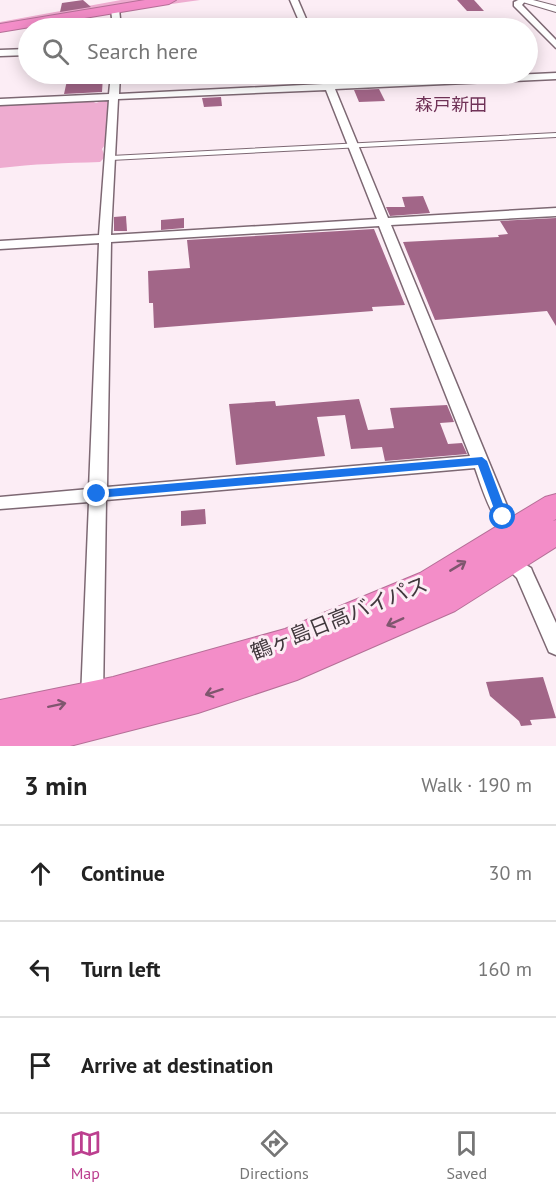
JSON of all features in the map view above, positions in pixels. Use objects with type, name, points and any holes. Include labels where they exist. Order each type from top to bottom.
[{"type":"highway","points":[[53,18],[121,5],[169,0]]},
{"type":"highway","points":[[0,28],[18,25]]},
{"type":"highway","name":"鶴ヶ島日高バイパス","points":[[0,744],[198,697],[297,665],[442,601],[515,546],[556,505]]},
{"type":"highway","name":"鶴ヶ島日高バイパス","points":[[515,546],[556,532]]},
{"type":"highway","name":"鶴ヶ島日高バイパス","points":[[0,717],[90,723]]},
{"type":"street","points":[[294,0],[302,18]]},
{"type":"street","points":[[530,18],[517,4],[522,0],[556,9]]},
{"type":"street","points":[[538,26],[556,45]]},
{"type":"street","points":[[538,30],[556,30]]},
{"type":"street","points":[[0,53],[18,52]]},
{"type":"street","points":[[538,77],[556,76]]},
{"type":"street","points":[[90,723],[105,238],[114,84]]},
{"type":"street","points":[[329,84],[482,461],[524,573],[556,646]]},
{"type":"street","points":[[0,102],[392,84]]},
{"type":"street","points":[[0,245],[556,212]]},
{"type":"street","points":[[0,503],[482,461]]},
{"type":"lane","points":[[111,159],[556,135]]},
{"type":"shaded area","points":[[121,0],[200,0],[71,18],[22,18]]},
{"type":"shaded area","points":[[18,19],[18,25],[0,28],[0,22]]},
{"type":"shaded area","points":[[89,100],[96,103],[109,101],[108,133],[102,149],[105,157],[100,162],[0,168],[0,105]]},
{"type":"building","points":[[83,0],[91,7],[60,12],[62,3]]},
{"type":"building","points":[[457,0],[474,0],[484,11],[467,11]]},
{"type":"building","points":[[66,84],[102,84],[102,92],[64,94]]},
{"type":"building","points":[[379,89],[385,101],[359,102],[354,90]]},
{"type":"building","points":[[221,97],[222,106],[204,107],[202,98]]},
{"type":"building","points":[[423,196],[430,213],[390,216],[386,207],[405,207],[402,197]]},
{"type":"building","points":[[126,216],[127,231],[114,231],[114,217]]},
{"type":"building","points":[[184,218],[184,228],[161,230],[161,220]]},
{"type":"building","points":[[556,218],[556,326],[547,311],[435,320],[403,242],[499,237],[498,235],[508,234],[500,221]]},
{"type":"building","points":[[374,229],[405,305],[372,307],[373,311],[154,328],[153,303],[149,303],[148,271],[190,268],[187,240]]},
{"type":"building","points":[[359,399],[368,430],[394,428],[390,408],[447,405],[454,422],[440,423],[448,444],[462,443],[467,454],[385,461],[382,447],[351,449],[345,415],[317,417],[325,456],[236,465],[229,404],[275,401],[276,406]]},
{"type":"building","points":[[205,509],[206,524],[181,526],[181,511]]},
{"type":"building","points":[[543,677],[556,718],[530,720],[532,725],[521,726],[519,721],[490,696],[486,682]]},
{"type":"district","name":"森戸新田","points":[[451,104]]},
{"type":"route","points":[[97,494],[482,461],[503,517]]}]
